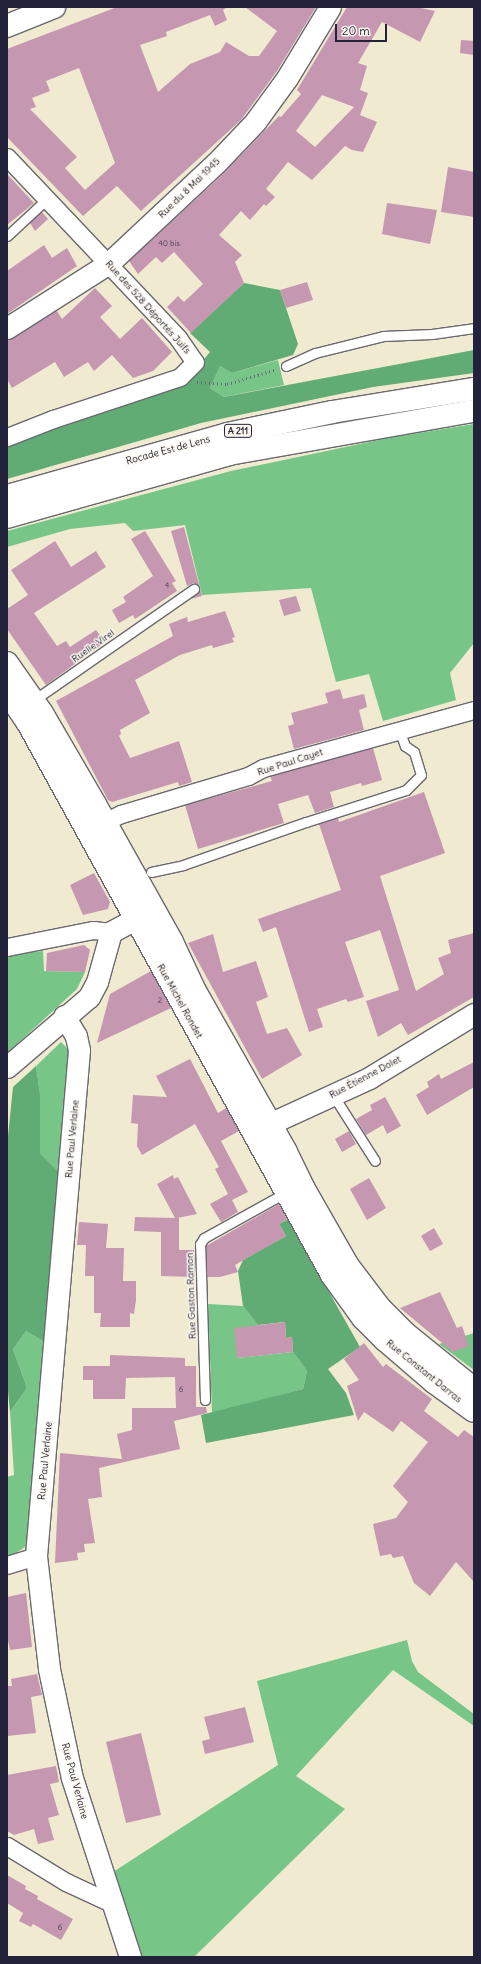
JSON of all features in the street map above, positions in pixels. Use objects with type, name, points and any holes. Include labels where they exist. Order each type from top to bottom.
[{"type":"main road","points":[[7,26],[54,7]]},
{"type":"main road","name":"Rocade Est de Lens","points":[[7,496],[227,434],[332,412],[474,389]]},
{"type":"main road","name":"Rocade Est de Lens","points":[[7,517],[229,454],[474,411]]},
{"type":"main road","name":"Rue Michel Rondet","points":[[7,663],[19,699],[96,827],[153,909],[260,1128],[285,1193],[350,1286]]},
{"type":"main road","name":"Rue Michel Rondet","points":[[96,827],[135,920],[260,1128],[308,1196],[350,1286]]},
{"type":"main road","name":"Rue Constant Darras","points":[[350,1286],[474,1389]]},
{"type":"main road","name":"Rue Constant Darras","points":[[350,1286],[363,1318],[404,1358],[474,1411]]},
{"type":"street","name":"Rue du 8 Mai 1945","points":[[7,328],[109,263],[216,163],[255,122],[287,78],[330,7]]},
{"type":"street","name":"Rue des 528 Déportés Juifs","points":[[7,157],[109,263],[189,351],[195,362],[180,377],[53,419],[7,437]]},
{"type":"street","name":"Rue Paul Cayet","points":[[96,827],[121,814],[248,776],[263,768],[370,737],[400,732],[474,710]]},
{"type":"street","points":[[7,947],[93,930],[111,932],[153,909]]},
{"type":"street","points":[[7,1067],[64,1016],[83,1003],[94,990],[111,932]]},
{"type":"street","name":"Rue Étienne Dolet","points":[[260,1128],[369,1078],[474,1014]]},
{"type":"street","name":"Rue Paul Verlaine","points":[[64,1016],[76,1036],[79,1050],[36,1556],[50,1676],[72,1778],[111,1903],[130,1957]]},
{"type":"street","points":[[7,1565],[36,1556]]},
{"type":"street","points":[[7,1846],[66,1882],[111,1903]]},
{"type":"lane","points":[[7,236],[47,199]]},
{"type":"lane","points":[[286,366],[315,353],[383,336],[432,334],[474,328]]},
{"type":"lane","name":"Ruelle Virel","points":[[19,699],[164,610],[194,589]]},
{"type":"lane","points":[[152,872],[183,866],[406,790],[421,774],[414,752],[405,746],[400,732]]},
{"type":"lane","points":[[333,1095],[375,1161]]},
{"type":"lane","points":[[260,1128],[329,1254],[370,1311],[404,1347],[474,1399]]},
{"type":"lane","name":"Rue Gaston Ramon","points":[[205,1400],[200,1244],[204,1238],[285,1193]]},
{"type":"path","points":[[180,377],[202,384],[227,384],[286,366]]},
{"type":"green space","points":[[244,283],[280,290],[298,344],[293,355],[232,373],[220,366],[210,388],[224,397],[474,350],[474,373],[373,387],[201,423],[7,479],[7,446],[53,426],[183,384],[210,352],[190,333]]},
{"type":"green space","points":[[278,360],[284,385],[224,397],[210,388],[220,366],[232,373]]},
{"type":"green space","points":[[474,424],[474,643],[450,673],[456,700],[383,721],[369,674],[336,682],[311,588],[202,595],[185,525],[133,531],[125,523],[70,529],[7,547],[7,531],[231,471],[388,438]]},
{"type":"green space","points":[[43,951],[44,971],[85,972],[77,989],[7,1053],[7,955]]},
{"type":"green space","points":[[61,1042],[74,1055],[63,1176],[40,1153],[40,1094],[36,1066]]},
{"type":"green space","points":[[36,1066],[40,1094],[40,1153],[63,1176],[48,1344],[26,1331],[13,1349],[27,1388],[10,1412],[7,1381],[7,1146],[13,1087]]},
{"type":"green space","points":[[288,1219],[360,1347],[328,1369],[346,1393],[354,1415],[206,1443],[201,1415],[303,1389],[307,1371],[293,1352],[292,1337],[286,1338],[285,1322],[258,1325],[243,1306],[238,1271],[243,1260],[286,1236],[279,1224]]},
{"type":"green space","points":[[208,1304],[243,1306],[258,1325],[237,1358],[293,1352],[307,1371],[303,1389],[212,1413]]},
{"type":"green space","points":[[26,1331],[48,1344],[31,1537],[25,1547],[7,1559],[7,1477],[14,1475],[10,1412],[27,1388],[13,1349]]},
{"type":"green space","points":[[474,1333],[474,1370],[439,1344]]},
{"type":"green space","points":[[407,1640],[412,1661],[418,1672],[474,1714],[474,1726],[393,1670],[296,1776],[345,1809],[194,1957],[141,1957],[110,1874],[278,1765],[257,1681]]},
{"type":"building","points":[[117,7],[227,7],[223,10],[227,20],[215,26],[210,15],[166,32],[167,36],[140,45],[158,92],[190,64],[220,52],[226,42],[249,56],[259,56],[277,31],[245,7],[316,7],[277,71],[241,120],[141,211],[117,186],[83,216],[7,137],[7,49]],"holes":[[[79,68],[115,163],[85,190],[65,168],[77,157],[30,109],[36,107],[32,98],[50,91],[46,81]]]},
{"type":"building","points":[[347,7],[416,7],[435,11],[420,42],[382,22],[358,63],[367,66],[360,90],[368,93],[360,115],[377,122],[363,152],[352,150],[345,146],[312,180],[288,162],[266,189],[275,197],[266,206],[264,204],[250,220],[241,211],[219,235],[242,255],[235,262],[244,283],[191,333],[167,307],[178,296],[184,302],[203,284],[174,252],[162,263],[156,257],[138,274],[129,261],[220,177],[279,116],[281,117],[301,94],[297,90]],"holes":[[[322,95],[354,107],[315,147],[296,131]]]},
{"type":"building","points":[[461,40],[474,41],[474,55],[460,53]]},
{"type":"building","points":[[448,167],[474,172],[474,217],[441,212]]},
{"type":"building","points":[[7,174],[34,203],[7,225]]},
{"type":"building","points":[[387,203],[437,210],[430,244],[382,234]]},
{"type":"building","points":[[42,212],[48,219],[35,231],[30,223]]},
{"type":"building","points":[[44,245],[52,258],[67,248],[77,266],[7,314],[7,271]]},
{"type":"building","points":[[307,282],[313,300],[286,308],[280,290]]},
{"type":"building","points":[[95,288],[112,306],[100,317],[120,339],[142,318],[172,352],[153,371],[133,378],[112,355],[94,371],[88,362],[64,377],[55,362],[12,388],[7,379],[7,340],[57,311],[62,319]]},
{"type":"building","points":[[184,527],[200,588],[194,583],[187,586],[171,531]]},
{"type":"building","points":[[145,531],[176,581],[172,583],[177,591],[135,619],[133,615],[119,623],[112,610],[126,602],[123,597],[153,576],[131,539]]},
{"type":"building","points":[[55,541],[71,567],[96,551],[106,567],[34,613],[57,646],[66,641],[70,647],[96,630],[105,642],[46,685],[7,629],[7,609],[28,595],[11,570]]},
{"type":"building","points":[[200,588],[202,596],[191,599]]},
{"type":"building","points":[[296,596],[301,611],[284,616],[279,600]]},
{"type":"building","points":[[225,611],[235,637],[232,638],[234,642],[213,648],[212,645],[180,655],[135,680],[150,713],[120,730],[121,734],[119,736],[130,758],[179,741],[192,782],[179,786],[178,782],[112,802],[108,800],[56,701],[173,636],[169,624],[187,617],[188,622]]},
{"type":"building","points":[[340,689],[343,699],[364,694],[367,707],[359,710],[364,730],[294,749],[288,726],[294,724],[291,713],[328,703],[325,693]]},
{"type":"building","points":[[373,748],[382,780],[362,786],[361,783],[330,792],[334,807],[315,813],[308,795],[278,804],[284,823],[198,849],[185,805],[272,781],[270,776]]},
{"type":"building","points":[[424,792],[445,853],[380,876],[416,991],[444,974],[438,958],[451,953],[448,940],[474,933],[474,997],[408,1035],[401,1023],[378,1037],[366,1001],[399,990],[380,930],[345,942],[364,997],[348,1002],[346,999],[317,1009],[323,1027],[309,1032],[276,927],[263,932],[258,919],[341,890],[319,824],[338,818],[339,822]]},
{"type":"building","points":[[94,873],[110,902],[108,909],[83,915],[70,885]]},
{"type":"building","points":[[213,934],[223,972],[256,961],[268,997],[256,1002],[267,1034],[287,1028],[302,1055],[262,1079],[188,943]]},
{"type":"building","points":[[84,945],[90,950],[85,972],[46,971],[47,953]]},
{"type":"building","points":[[151,971],[171,1008],[97,1043],[110,994]]},
{"type":"building","points":[[190,1059],[218,1113],[226,1108],[239,1131],[221,1141],[248,1192],[232,1200],[238,1212],[221,1222],[210,1204],[228,1194],[215,1169],[219,1167],[195,1124],[142,1155],[137,1146],[138,1124],[131,1123],[133,1095],[167,1097],[156,1076]]},
{"type":"building","points":[[474,1062],[474,1087],[427,1115],[416,1095],[429,1087],[427,1082],[439,1074],[441,1079]]},
{"type":"building","points":[[385,1097],[401,1126],[387,1134],[383,1125],[366,1135],[356,1119],[372,1110],[370,1105]]},
{"type":"building","points":[[349,1131],[356,1144],[342,1152],[335,1139]]},
{"type":"building","points":[[173,1175],[174,1179],[178,1177],[197,1214],[177,1218],[179,1218],[179,1250],[194,1250],[195,1277],[161,1276],[161,1232],[134,1231],[135,1217],[175,1218],[157,1184]]},
{"type":"building","points":[[369,1178],[386,1208],[367,1220],[350,1189]]},
{"type":"building","points":[[279,1204],[287,1219],[279,1224],[286,1236],[235,1265],[238,1272],[220,1277],[207,1277],[206,1246]]},
{"type":"building","points":[[79,1222],[108,1224],[106,1248],[124,1248],[123,1281],[136,1281],[136,1300],[134,1314],[130,1313],[130,1327],[100,1327],[101,1313],[94,1313],[94,1276],[85,1276],[86,1245],[77,1245]]},
{"type":"building","points":[[434,1228],[443,1244],[430,1251],[421,1236]]},
{"type":"building","points":[[440,1292],[457,1328],[462,1326],[469,1346],[453,1352],[400,1308]]},
{"type":"building","points":[[285,1322],[286,1338],[292,1337],[293,1352],[237,1358],[234,1328]]},
{"type":"building","points":[[364,1343],[383,1367],[386,1364],[432,1399],[424,1411],[458,1437],[464,1430],[474,1437],[474,1582],[456,1562],[430,1596],[414,1583],[403,1556],[393,1558],[391,1554],[380,1556],[373,1524],[396,1518],[408,1502],[393,1486],[428,1442],[401,1421],[393,1432],[364,1412],[358,1421],[347,1386],[359,1380],[344,1359]]},
{"type":"building","points":[[110,1355],[185,1358],[185,1366],[196,1366],[196,1407],[206,1407],[207,1413],[174,1421],[180,1449],[99,1468],[102,1497],[88,1499],[95,1543],[84,1544],[85,1552],[77,1553],[78,1560],[55,1563],[60,1453],[122,1459],[117,1434],[132,1430],[132,1408],[176,1408],[175,1377],[126,1378],[125,1399],[93,1399],[93,1380],[83,1380],[83,1366],[110,1366]]},
{"type":"building","points":[[26,1593],[32,1647],[10,1650],[7,1636],[7,1597]]},
{"type":"building","points":[[37,1674],[42,1695],[31,1697],[36,1733],[7,1736],[7,1686],[12,1686],[11,1679]]},
{"type":"building","points":[[245,1707],[254,1742],[205,1754],[202,1741],[210,1739],[204,1717]]},
{"type":"building","points":[[141,1733],[161,1815],[126,1823],[106,1742]]},
{"type":"building","points":[[56,1766],[59,1782],[50,1784],[59,1815],[48,1818],[54,1840],[38,1844],[34,1829],[14,1835],[7,1831],[7,1775]]},
{"type":"building","points":[[7,1875],[26,1886],[25,1889],[38,1896],[37,1899],[73,1919],[61,1940],[33,1924],[31,1927],[19,1921],[23,1913],[7,1903]]}]
